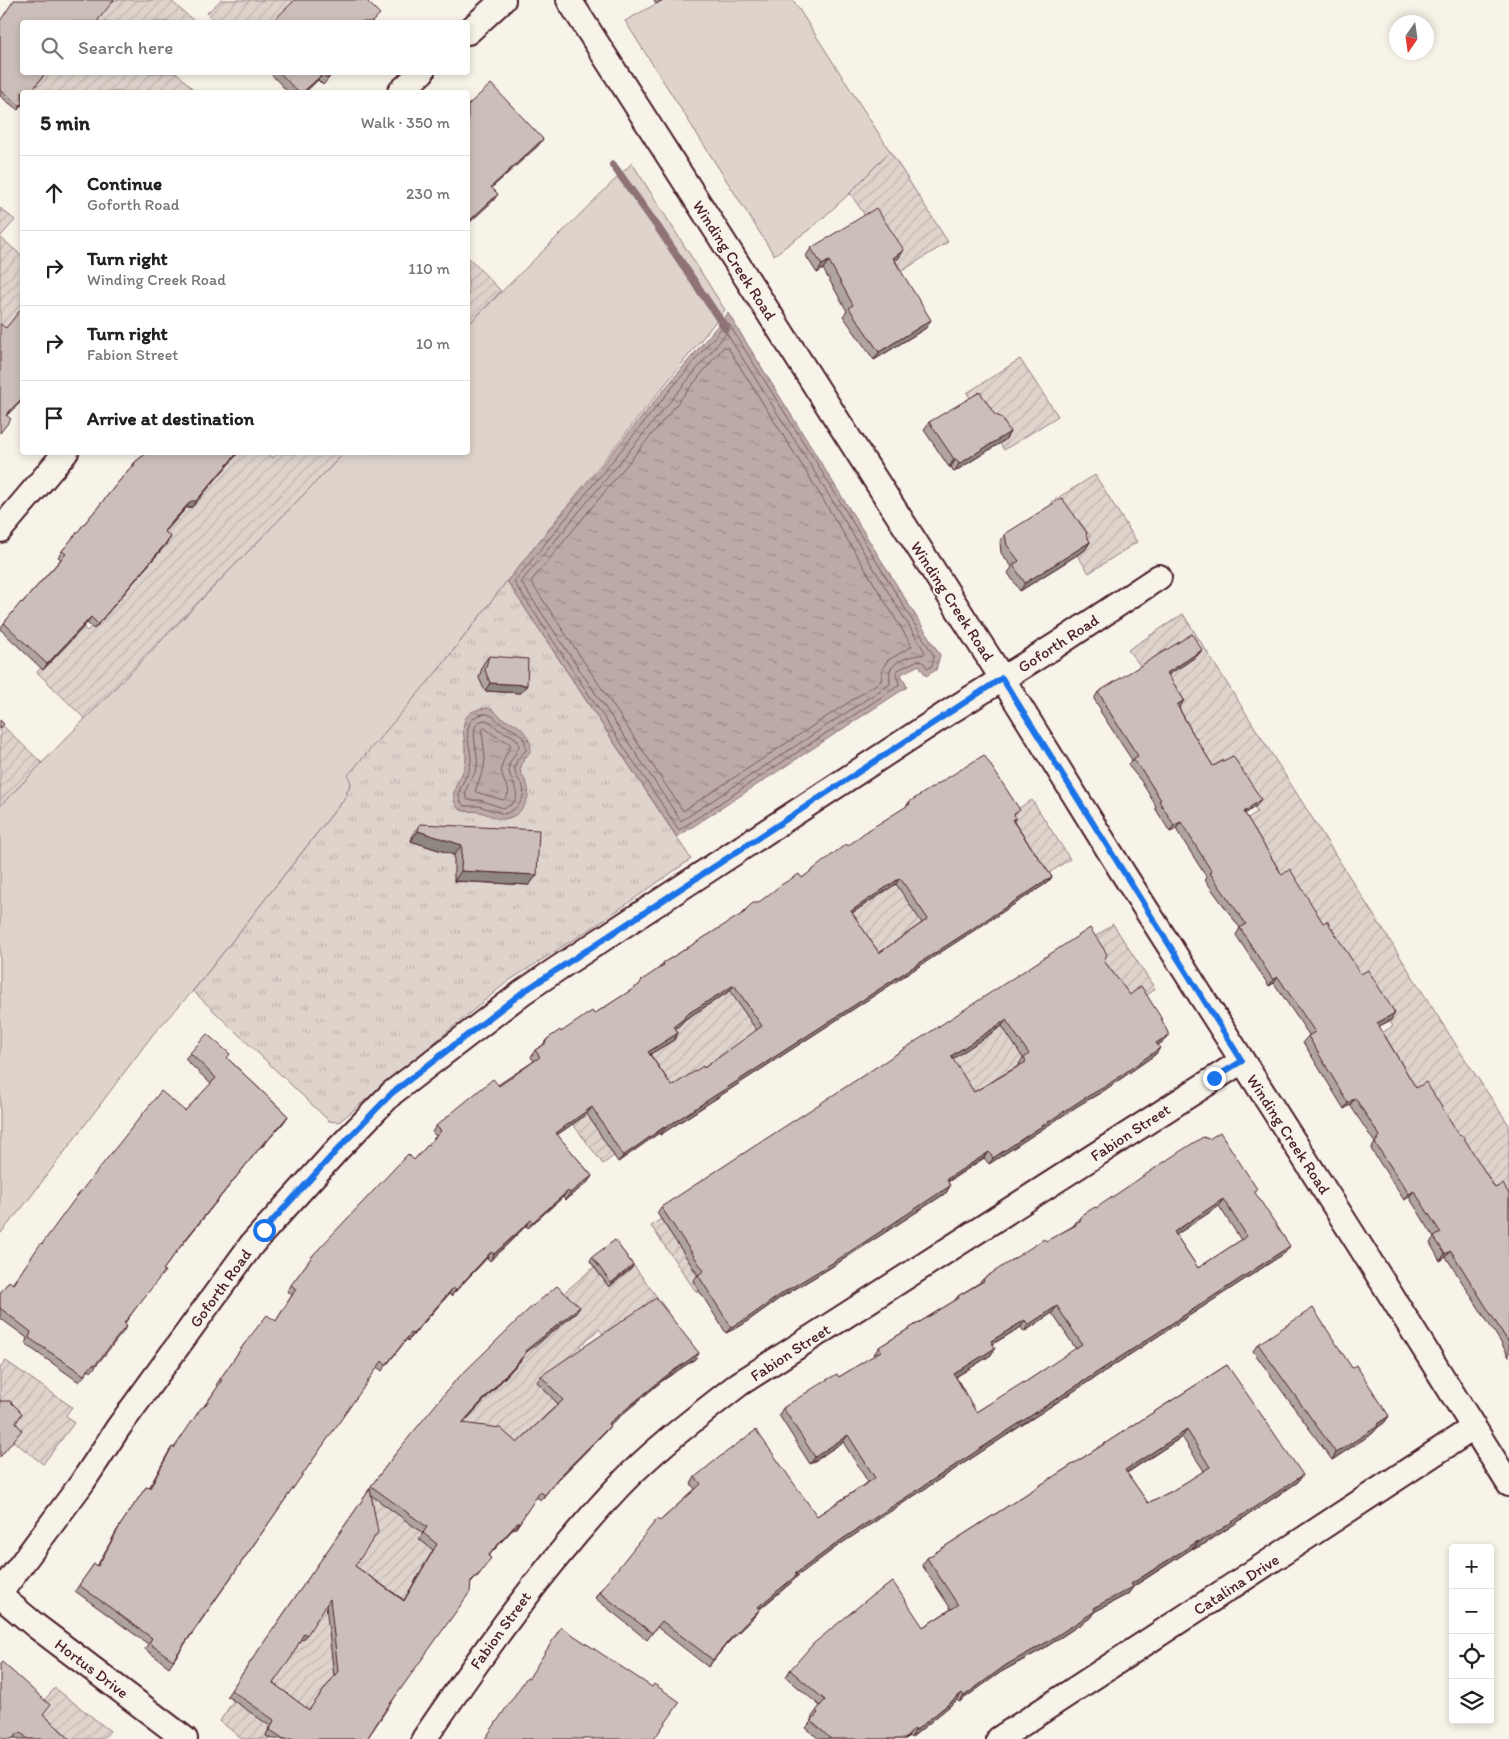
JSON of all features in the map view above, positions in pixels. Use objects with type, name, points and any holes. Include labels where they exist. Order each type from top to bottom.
[{"type":"street","points":[[470,30],[503,0]]},
{"type":"street","name":"Winding Creek Road","points":[[569,0],[1002,678],[1509,1484]]},
{"type":"street","points":[[402,90],[419,75]]},
{"type":"street","points":[[0,530],[63,455]]},
{"type":"street","name":"Goforth Road","points":[[0,1595],[82,1483],[118,1428],[252,1244],[337,1150],[392,1093],[523,992],[1002,678],[1055,646],[1160,577]]},
{"type":"street","name":"Fabion Street","points":[[424,1739],[481,1656],[558,1554],[619,1486],[688,1424],[739,1384],[1242,1061]]},
{"type":"street","name":"Catalina Drive","points":[[999,1739],[1473,1428]]},
{"type":"street","name":"Hortus Drive","points":[[0,1595],[44,1632],[185,1739]]},
{"type":"green space","points":[[114,0],[170,0],[193,20],[96,20]]},
{"type":"green space","points":[[221,0],[295,0],[292,6],[277,20],[214,20],[207,13]]},
{"type":"green space","points":[[663,0],[793,0],[890,151],[850,193],[814,226],[774,255],[625,21]]},
{"type":"green space","points":[[44,75],[179,75],[194,90],[33,90]]},
{"type":"green space","points":[[890,151],[948,242],[902,271],[850,193]]},
{"type":"green space","points":[[632,163],[725,310],[507,581],[351,783],[344,799],[193,991],[154,1033],[26,1203],[0,1234],[0,806],[342,455],[470,455],[470,323]]},
{"type":"green space","points":[[0,208],[15,220],[0,237]]},
{"type":"green space","points":[[0,237],[20,254],[20,312],[7,331],[0,324]]},
{"type":"green space","points":[[470,259],[501,291],[470,323]]},
{"type":"green space","points":[[1020,359],[1058,416],[1004,450],[967,393]]},
{"type":"green space","points":[[236,455],[269,455],[273,458],[275,455],[342,455],[85,719],[37,672],[81,625],[87,631],[91,627],[94,629],[161,532],[168,529],[187,507],[192,507]]},
{"type":"green space","points":[[1095,475],[1137,542],[1089,573],[1077,555],[1084,550],[1080,542],[1090,536],[1080,522],[1071,526],[1053,508],[1051,502]]},
{"type":"green space","points":[[507,581],[691,859],[601,922],[507,982],[339,1122],[329,1121],[193,991],[344,799],[351,783],[348,775],[440,668]]},
{"type":"green space","points":[[1183,614],[1463,1056],[1509,1125],[1509,1208],[1380,1115],[1362,1045],[1393,1026],[1389,1021],[1391,1020],[1362,978],[1239,824],[1257,812],[1254,807],[1256,806],[1223,760],[1206,770],[1142,668],[1128,650]]},
{"type":"green space","points":[[0,725],[42,763],[0,806]]},
{"type":"green space","points":[[1032,800],[1070,859],[1043,877],[602,1136],[614,1156],[603,1164],[536,1075],[617,1018],[665,1000],[823,882],[876,875],[1013,812]]},
{"type":"green space","points":[[1113,924],[1155,989],[1141,1000],[1025,1061],[1033,1086],[714,1252],[692,1267],[698,1278],[694,1281],[700,1291],[697,1293],[651,1226],[661,1219],[675,1240]]},
{"type":"green space","points":[[623,1251],[668,1312],[662,1316],[634,1371],[599,1329],[580,1346],[583,1351],[541,1385],[578,1426],[425,1530],[419,1539],[462,1570],[370,1689],[276,1720],[269,1727],[266,1736],[271,1739],[242,1739],[220,1721],[255,1668],[275,1681],[290,1657],[282,1627],[303,1640],[364,1511],[374,1497],[452,1436],[463,1423],[508,1339],[525,1358],[545,1338],[529,1322],[537,1313],[554,1332],[575,1313],[559,1297],[594,1267],[609,1287]]},
{"type":"green space","points":[[6,1361],[72,1407],[66,1415],[74,1423],[43,1464],[13,1441],[0,1413],[0,1368]]},
{"type":"green space","points":[[55,1688],[110,1731],[103,1739],[31,1739],[40,1705]]},
{"type":"water","points":[[728,313],[940,655],[936,670],[926,676],[919,665],[901,674],[907,687],[677,837],[507,581]]},
{"type":"water","points":[[488,708],[504,720],[520,727],[528,737],[531,750],[523,761],[520,770],[528,787],[525,804],[518,813],[502,819],[480,812],[460,810],[454,797],[454,791],[465,765],[464,721],[468,715],[476,710]]},
{"type":"building","points":[[14,0],[114,0],[98,20],[20,20],[20,75],[44,75],[32,90],[20,90],[20,105],[0,90],[0,21]]},
{"type":"building","points":[[295,0],[366,0],[380,14],[374,20],[274,20]]},
{"type":"building","points":[[282,75],[322,75],[305,90],[296,90]]},
{"type":"building","points":[[491,84],[543,139],[491,187],[498,194],[470,220],[470,103]]},
{"type":"building","points":[[876,208],[904,250],[893,258],[931,320],[879,352],[849,308],[853,305],[829,261],[822,265],[811,248]]},
{"type":"building","points":[[20,310],[20,400],[6,415],[11,419],[0,433],[0,324],[6,328]]},
{"type":"building","points":[[980,392],[995,415],[1001,417],[1010,432],[959,464],[929,422]]},
{"type":"building","points":[[144,455],[235,455],[196,501],[191,501],[164,531],[171,537],[98,624],[91,617],[47,664],[4,623],[66,554],[62,551],[130,468],[134,466],[135,462]]},
{"type":"building","points":[[1062,498],[1087,533],[1090,542],[1025,583],[1013,565],[1019,561],[1007,545],[1005,534]]},
{"type":"building","points":[[1192,634],[1202,650],[1167,673],[1184,700],[1177,705],[1192,732],[1213,766],[1233,756],[1261,799],[1244,812],[1282,875],[1290,869],[1323,923],[1327,921],[1361,974],[1368,970],[1395,1013],[1377,1023],[1416,1088],[1426,1082],[1495,1188],[1503,1184],[1509,1194],[1509,1343],[1451,1251],[1445,1254],[1434,1237],[1441,1233],[1414,1191],[1409,1194],[1375,1143],[1380,1136],[1355,1098],[1348,1103],[1308,1036],[1315,1032],[1278,977],[1273,980],[1240,928],[1246,924],[1210,873],[1212,872],[1181,822],[1174,825],[1159,801],[1161,800],[1133,759],[1138,756],[1098,692]]},
{"type":"building","points":[[489,656],[528,659],[527,685],[490,683],[485,670]]},
{"type":"building","points":[[0,720],[4,724],[0,729]]},
{"type":"building","points":[[984,755],[1020,810],[1014,814],[1016,818],[1012,820],[1052,877],[664,1127],[623,1156],[592,1107],[556,1133],[592,1176],[570,1193],[568,1191],[533,1222],[531,1220],[494,1254],[491,1252],[456,1290],[453,1288],[413,1334],[411,1333],[386,1365],[382,1361],[173,1660],[149,1643],[152,1638],[79,1585],[94,1564],[98,1566],[121,1524],[146,1487],[150,1488],[172,1447],[174,1448],[201,1408],[205,1406],[222,1380],[220,1379],[245,1343],[267,1315],[276,1321],[296,1289],[291,1285],[314,1254],[408,1154],[414,1160],[441,1131],[436,1126],[493,1079],[499,1086],[540,1057],[535,1050],[545,1044],[547,1039],[560,1030],[561,1032],[592,1011],[594,1014],[639,985],[642,980],[664,965],[663,963],[745,912],[753,903],[758,903],[781,885],[799,874],[802,878],[846,844],[848,846],[864,833],[910,804],[909,802]],"holes":[[[900,878],[928,919],[879,953],[851,911]],[[734,985],[762,1026],[704,1068],[703,1066],[672,1086],[648,1052],[678,1033],[674,1026],[685,1018],[684,1016]]]},
{"type":"building","points":[[420,824],[539,830],[537,875],[461,871],[462,845],[418,831]]},
{"type":"building","points":[[1090,928],[1107,954],[1104,961],[1130,995],[1141,986],[1160,1016],[1169,1035],[1156,1043],[1160,1048],[1106,1086],[993,1158],[989,1152],[947,1179],[950,1186],[731,1327],[698,1275],[704,1271],[661,1207]],"holes":[[[1006,1020],[1029,1054],[1024,1058],[1026,1062],[974,1092],[951,1056]]]},
{"type":"building","points":[[207,1034],[230,1054],[227,1058],[288,1116],[266,1140],[185,1240],[163,1270],[165,1271],[124,1323],[127,1325],[95,1365],[93,1364],[84,1375],[29,1338],[31,1332],[0,1308],[0,1293],[9,1281],[13,1284],[41,1243],[161,1091],[185,1111],[216,1078],[190,1053]]},
{"type":"building","points":[[1220,1132],[1257,1189],[1254,1191],[1290,1246],[844,1538],[795,1574],[797,1575],[758,1607],[760,1609],[730,1639],[713,1660],[662,1621],[652,1633],[599,1592],[657,1519],[660,1521],[701,1484],[695,1477],[756,1430],[817,1516],[875,1478],[848,1435],[815,1457],[783,1408],[821,1383],[837,1374],[839,1377],[881,1351],[879,1347],[959,1298],[958,1296],[984,1281],[983,1279],[1044,1239],[1046,1241],[1076,1225],[1076,1222],[1080,1221],[1082,1215],[1096,1208],[1179,1152],[1203,1137],[1209,1139]],"holes":[[[1223,1199],[1247,1236],[1198,1268],[1174,1232]],[[1057,1306],[1082,1344],[1024,1383],[976,1412],[954,1374],[995,1348],[991,1341],[1025,1320],[1028,1325]]]},
{"type":"building","points":[[615,1240],[633,1265],[611,1283],[592,1257]]},
{"type":"building","points":[[557,1286],[580,1307],[525,1351],[526,1353],[462,1423],[500,1428],[517,1443],[563,1400],[541,1376],[656,1298],[699,1353],[666,1376],[608,1424],[610,1426],[557,1479],[545,1495],[540,1492],[520,1522],[488,1556],[491,1558],[481,1572],[471,1581],[470,1592],[367,1739],[284,1739],[270,1730],[274,1720],[231,1690],[370,1489],[378,1532],[355,1566],[404,1601],[437,1544],[423,1533],[427,1527],[371,1486],[455,1381],[527,1311]],"holes":[[[330,1599],[338,1671],[309,1710],[273,1683],[291,1658],[304,1633],[307,1635]]]},
{"type":"building","points":[[1313,1308],[1352,1368],[1356,1365],[1389,1416],[1377,1424],[1378,1426],[1336,1453],[1258,1344]]},
{"type":"building","points":[[1227,1365],[1303,1475],[1211,1536],[1198,1541],[1131,1584],[1133,1587],[1093,1608],[1095,1611],[1047,1642],[1006,1665],[964,1696],[962,1693],[915,1731],[914,1729],[905,1739],[831,1739],[811,1721],[825,1700],[790,1670],[813,1644],[870,1597],[893,1582],[923,1627],[958,1605],[927,1558]],"holes":[[[1187,1430],[1210,1467],[1172,1491],[1148,1503],[1125,1470]]]},
{"type":"building","points":[[0,1401],[10,1401],[22,1413],[16,1423],[22,1430],[0,1457]]},
{"type":"building","points":[[561,1627],[652,1687],[654,1684],[680,1702],[654,1739],[485,1739],[527,1677],[529,1678]]},
{"type":"building","points":[[2,1662],[50,1705],[43,1714],[70,1739],[28,1739],[20,1732],[12,1739],[0,1739],[0,1664]]},
{"type":"waterway","points":[[613,165],[657,226],[726,329]]},
{"type":"route","points":[[264,1230],[392,1093],[523,992],[1002,678],[1123,874],[1242,1061],[1214,1078]]}]
